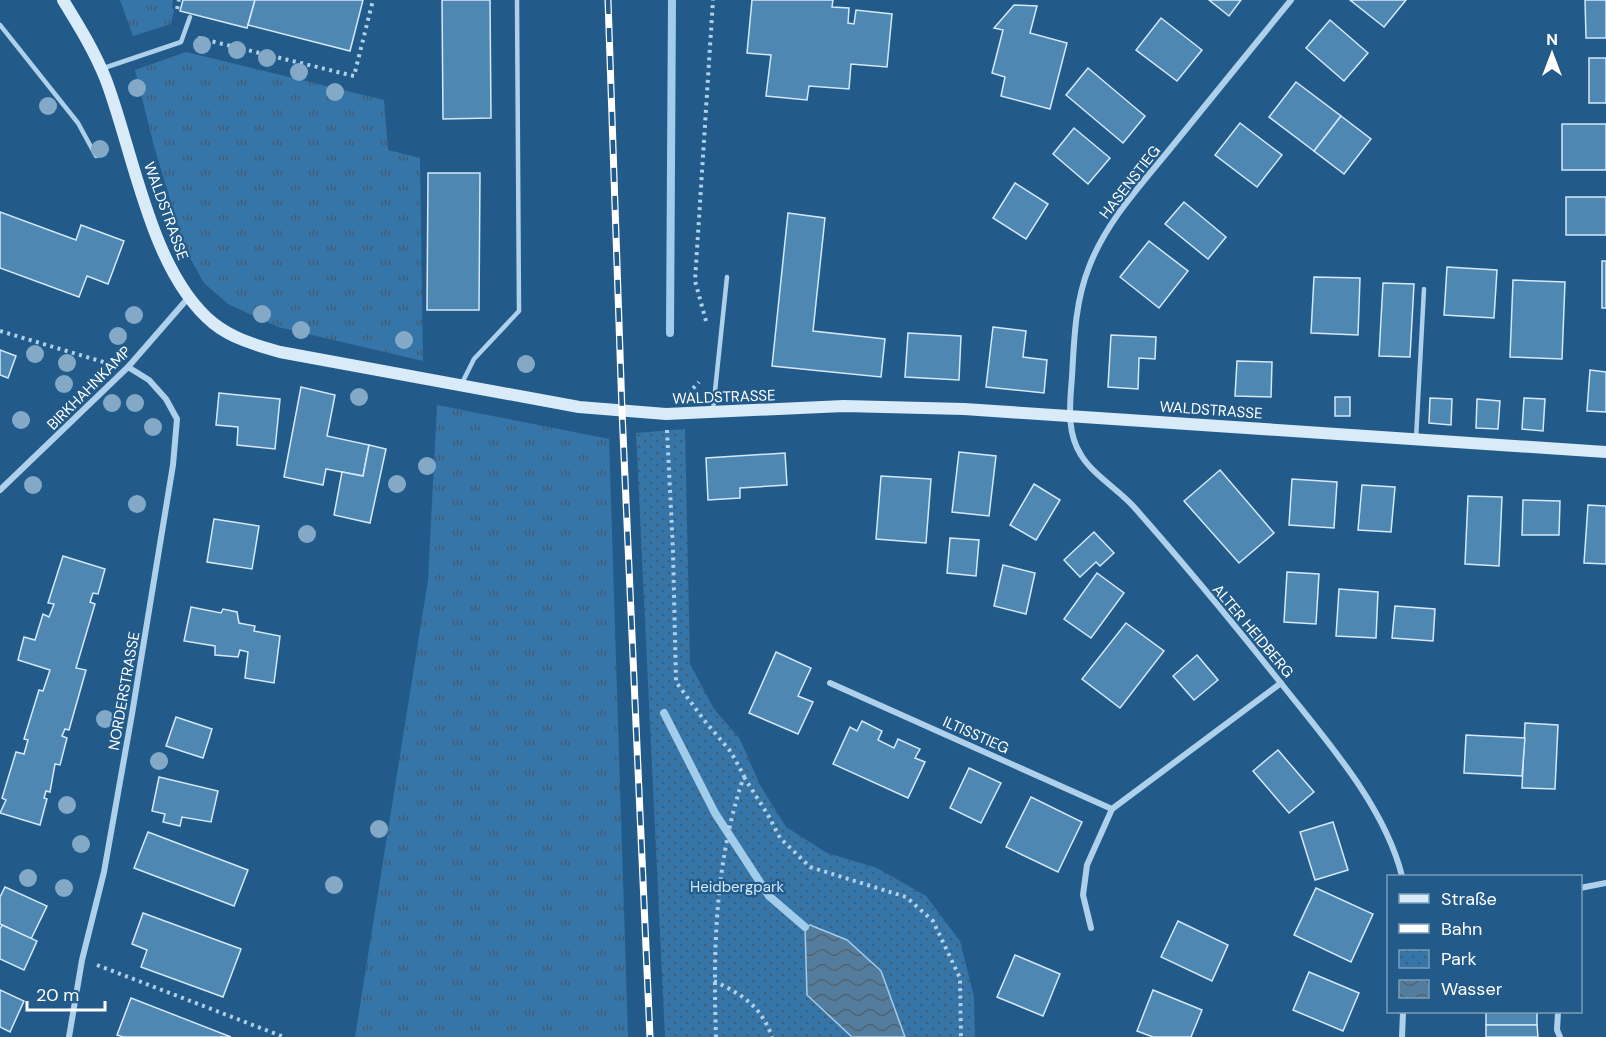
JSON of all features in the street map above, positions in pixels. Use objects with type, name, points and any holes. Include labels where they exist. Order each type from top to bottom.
[{"type":"street","name":"WALDSTRASSE","points":[[63,0],[84,33],[101,69],[155,233],[171,271],[189,297],[213,323],[242,340],[280,352],[579,407],[666,414],[844,406],[901,406],[1606,452]]},
{"type":"street","name":"HASENSTIEG","points":[[1069,416],[1073,350],[1080,295],[1088,268],[1100,242],[1125,205],[1291,0]]},
{"type":"street","name":"BIRKHAHNKAMP","points":[[0,490],[128,367],[189,297]]},
{"type":"street","name":"NORDERSTRASSE","points":[[69,1037],[82,960],[104,872],[173,465],[177,419],[166,399],[149,380],[128,367]]},
{"type":"street","name":"ALTER HEIDBERG","points":[[1069,416],[1073,441],[1081,456],[1132,505],[1281,683],[1333,749],[1371,806],[1393,849],[1402,875]]},
{"type":"street","name":"ILTISSTIEG","points":[[830,683],[1112,809]]},
{"type":"street","points":[[1091,927],[1083,894],[1087,865],[1112,809],[1281,683]]},
{"type":"street","points":[[1582,888],[1606,883]]},
{"type":"street","points":[[1402,1037],[1403,1013]]},
{"type":"street","points":[[1558,1013],[1557,1030],[1560,1037]]},
{"type":"lane","points":[[461,385],[474,359],[519,311],[517,0]]},
{"type":"lane","points":[[101,69],[181,42],[190,17]]},
{"type":"lane","points":[[0,25],[78,123],[96,156]]},
{"type":"lane","points":[[713,413],[727,277]]},
{"type":"lane","points":[[1416,439],[1424,289]]},
{"type":"path","points":[[181,42],[197,38],[354,76],[373,0]]},
{"type":"path","points":[[706,324],[695,280],[713,0]]},
{"type":"path","points":[[0,331],[128,367]]},
{"type":"path","points":[[700,372],[699,383],[666,414],[673,550],[676,682],[731,752],[780,838],[810,867],[906,897],[933,921],[960,978],[961,1037]]},
{"type":"path","points":[[716,1037],[714,981],[720,876],[733,809],[744,776]]},
{"type":"path","points":[[82,960],[284,1037]]},
{"type":"path","points":[[714,981],[743,995],[767,1022],[772,1037]]},
{"type":"green space","points":[[120,0],[173,0],[174,10],[171,24],[133,36]]},
{"type":"green space","points":[[186,52],[384,100],[388,150],[420,158],[423,361],[278,327],[228,304],[204,283],[185,249],[154,146],[135,70]]},
{"type":"green space","points":[[437,405],[609,439],[628,1037],[355,1037],[428,580]]},
{"type":"green space","name":"Heidbergpark","points":[[685,429],[690,664],[714,709],[740,739],[760,785],[786,827],[827,853],[877,868],[926,896],[960,941],[974,997],[975,1037],[905,1037],[881,970],[851,1034],[852,1037],[665,1037],[636,433]]},
{"type":"water","points":[[810,925],[847,940],[881,971],[905,1037],[852,1037],[807,995],[805,927]]},
{"type":"building","points":[[183,0],[255,0],[247,28],[180,11]]},
{"type":"building","points":[[255,0],[363,0],[350,51],[248,25]]},
{"type":"building","points":[[442,0],[490,0],[491,118],[443,119]]},
{"type":"building","points":[[752,0],[833,0],[832,7],[849,8],[848,23],[854,24],[856,10],[892,14],[887,67],[851,64],[849,89],[809,86],[807,100],[766,96],[771,55],[747,53]]},
{"type":"building","points":[[1209,0],[1241,0],[1229,16]]},
{"type":"building","points":[[1350,0],[1406,0],[1384,27]]},
{"type":"building","points":[[1585,0],[1606,0],[1606,38],[1586,38]]},
{"type":"building","points":[[1014,5],[1037,6],[1030,33],[1067,43],[1050,109],[1001,96],[1005,77],[992,73],[1003,30],[994,28]]},
{"type":"building","points":[[1161,18],[1202,50],[1177,81],[1136,50]]},
{"type":"building","points":[[1330,20],[1368,53],[1344,81],[1306,48]]},
{"type":"building","points":[[1589,58],[1606,58],[1606,103],[1589,103]]},
{"type":"building","points":[[1088,68],[1145,116],[1123,143],[1066,95]]},
{"type":"building","points":[[1296,82],[1341,116],[1314,151],[1269,117]]},
{"type":"building","points":[[1341,116],[1371,139],[1344,174],[1314,151]]},
{"type":"building","points":[[1240,123],[1282,155],[1257,187],[1215,155]]},
{"type":"building","points":[[1562,124],[1606,124],[1606,170],[1562,170]]},
{"type":"building","points":[[1074,128],[1110,158],[1088,184],[1053,154]]},
{"type":"building","points":[[428,173],[480,173],[479,310],[427,310]]},
{"type":"building","points":[[1015,183],[1048,204],[1026,239],[993,218]]},
{"type":"building","points":[[1566,197],[1606,197],[1606,235],[1566,235]]},
{"type":"building","points":[[1184,202],[1226,237],[1208,259],[1165,224]]},
{"type":"building","points":[[0,212],[76,240],[81,225],[124,241],[108,284],[87,276],[79,297],[0,268]]},
{"type":"building","points":[[788,213],[825,218],[813,331],[885,339],[881,377],[772,366]]},
{"type":"building","points":[[1149,241],[1188,271],[1159,308],[1120,277]]},
{"type":"building","points":[[1602,261],[1606,261],[1606,308],[1602,308]]},
{"type":"building","points":[[1447,267],[1497,270],[1494,318],[1444,315]]},
{"type":"building","points":[[1314,277],[1360,278],[1358,335],[1311,333]]},
{"type":"building","points":[[1513,280],[1565,282],[1562,359],[1510,357]]},
{"type":"building","points":[[1383,283],[1414,284],[1410,357],[1379,356]]},
{"type":"building","points":[[993,327],[1026,331],[1023,357],[1047,360],[1044,393],[986,387]]},
{"type":"building","points":[[908,333],[961,336],[959,380],[905,377]]},
{"type":"building","points":[[1111,335],[1156,337],[1155,359],[1139,358],[1138,389],[1108,387]]},
{"type":"building","points":[[0,350],[16,356],[8,378],[0,375]]},
{"type":"building","points":[[1237,361],[1272,362],[1271,397],[1235,396]]},
{"type":"building","points":[[1590,370],[1606,372],[1606,412],[1587,411]]},
{"type":"building","points":[[301,387],[335,395],[327,436],[369,445],[363,476],[326,469],[323,485],[284,477]]},
{"type":"building","points":[[219,393],[280,399],[275,449],[237,445],[238,427],[216,425]]},
{"type":"building","points":[[1335,397],[1350,397],[1350,416],[1335,416]]},
{"type":"building","points":[[1430,398],[1452,399],[1451,425],[1429,423]]},
{"type":"building","points":[[1524,398],[1545,399],[1543,431],[1522,429]]},
{"type":"building","points":[[1477,399],[1500,401],[1498,429],[1476,428]]},
{"type":"building","points":[[369,445],[386,449],[370,523],[334,515],[342,472],[363,476]]},
{"type":"building","points":[[959,452],[996,456],[989,516],[952,512]]},
{"type":"building","points":[[785,453],[787,485],[740,488],[740,498],[708,500],[706,458]]},
{"type":"building","points":[[1220,470],[1274,533],[1239,563],[1184,501]]},
{"type":"building","points":[[881,476],[931,479],[926,543],[876,539]]},
{"type":"building","points":[[1292,479],[1337,482],[1334,528],[1289,525]]},
{"type":"building","points":[[1034,484],[1060,500],[1036,540],[1010,525]]},
{"type":"building","points":[[1362,485],[1395,487],[1391,532],[1358,530]]},
{"type":"building","points":[[1468,496],[1502,497],[1499,566],[1465,564]]},
{"type":"building","points":[[1523,500],[1560,501],[1559,535],[1522,535]]},
{"type":"building","points":[[1588,505],[1606,506],[1606,564],[1584,563]]},
{"type":"building","points":[[214,519],[259,526],[252,569],[207,562]]},
{"type":"building","points":[[1094,532],[1114,553],[1100,566],[1096,562],[1080,577],[1064,560]]},
{"type":"building","points":[[950,538],[979,540],[976,576],[947,573]]},
{"type":"building","points":[[63,556],[105,569],[98,594],[93,593],[90,602],[95,604],[76,668],[86,670],[69,730],[65,729],[62,736],[67,738],[60,765],[55,764],[50,792],[46,791],[44,798],[47,799],[40,825],[0,813],[6,800],[2,798],[16,752],[24,754],[28,740],[24,739],[39,690],[43,691],[50,670],[18,660],[24,637],[35,640],[43,614],[49,617],[54,604],[48,603]]},
{"type":"building","points":[[1003,565],[1035,573],[1026,614],[994,606]]},
{"type":"building","points":[[1287,572],[1319,574],[1316,624],[1284,622]]},
{"type":"building","points":[[1097,573],[1124,593],[1091,638],[1064,619]]},
{"type":"building","points":[[1339,589],[1378,592],[1376,638],[1336,636]]},
{"type":"building","points":[[1395,606],[1435,609],[1433,641],[1392,638]]},
{"type":"building","points":[[191,607],[221,613],[223,609],[237,612],[239,623],[255,626],[254,631],[280,636],[274,683],[245,678],[248,652],[240,650],[238,657],[215,655],[215,646],[184,641]]},
{"type":"building","points":[[1126,623],[1164,651],[1120,708],[1082,679]]},
{"type":"building","points":[[776,652],[811,668],[798,696],[813,702],[798,734],[749,713]]},
{"type":"building","points":[[1197,655],[1218,680],[1194,700],[1173,676]]},
{"type":"building","points":[[176,717],[212,729],[203,758],[166,746]]},
{"type":"building","points":[[862,721],[882,731],[878,740],[894,748],[898,739],[920,749],[915,758],[925,762],[908,798],[833,764],[850,727],[857,731]]},
{"type":"building","points":[[1525,723],[1558,725],[1555,789],[1522,788]]},
{"type":"building","points":[[1466,735],[1525,738],[1522,776],[1464,773]]},
{"type":"building","points":[[1278,750],[1314,792],[1289,813],[1253,771]]},
{"type":"building","points":[[969,768],[1001,783],[981,823],[950,808]]},
{"type":"building","points":[[159,777],[218,791],[211,822],[182,817],[180,826],[163,822],[165,814],[152,811]]},
{"type":"building","points":[[1031,797],[1082,822],[1058,872],[1006,847]]},
{"type":"building","points":[[1333,822],[1348,870],[1315,880],[1300,832]]},
{"type":"building","points":[[148,832],[248,870],[234,906],[134,868]]},
{"type":"building","points":[[5,887],[47,906],[31,939],[0,924],[0,897]]},
{"type":"building","points":[[1316,888],[1373,914],[1351,962],[1294,935]]},
{"type":"building","points":[[143,913],[241,949],[223,997],[141,967],[147,950],[132,944]]},
{"type":"building","points":[[1178,921],[1228,945],[1212,981],[1161,957]]},
{"type":"building","points":[[2,925],[37,941],[24,970],[0,959]]},
{"type":"building","points":[[1015,955],[1060,974],[1043,1016],[997,997]]},
{"type":"building","points":[[1309,972],[1359,993],[1343,1031],[1293,1010]]},
{"type":"building","points":[[0,990],[24,1001],[10,1032],[0,1027]]},
{"type":"building","points":[[1153,990],[1202,1010],[1191,1037],[1153,1037],[1137,1031]]},
{"type":"building","points":[[131,998],[231,1037],[123,1037],[117,1035]]},
{"type":"building","points":[[1486,1013],[1537,1013],[1537,1025],[1486,1025]]},
{"type":"building","points":[[1486,1025],[1537,1025],[1538,1037],[1486,1037]]},
{"type":"waterway","points":[[670,333],[672,0]]},
{"type":"waterway","points":[[664,713],[715,813],[769,896],[805,927]]},
{"type":"railway","points":[[608,0],[622,411],[650,1037]]}]
